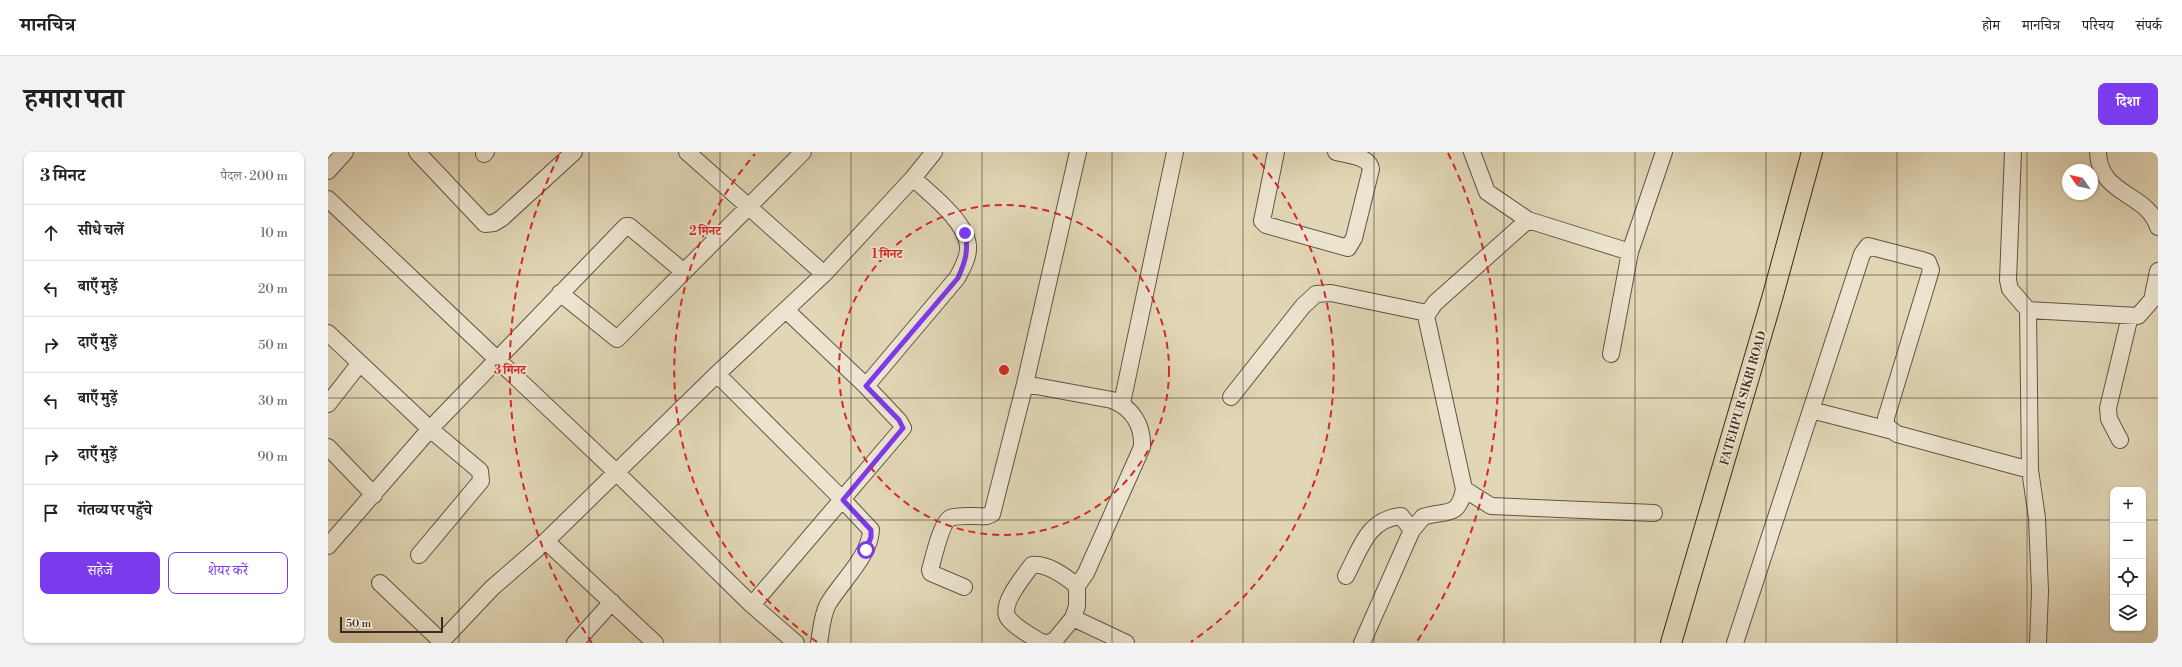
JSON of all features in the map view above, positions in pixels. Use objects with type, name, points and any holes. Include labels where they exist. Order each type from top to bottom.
[{"type":"main road","name":"FATEHPUR SIKRI ROAD","points":[[1671,643],[1773,294],[1812,152]]},
{"type":"street","points":[[328,171],[344,152]]},
{"type":"street","points":[[417,152],[485,224],[494,223],[502,218],[574,152]]},
{"type":"street","points":[[560,293],[615,340],[803,152]]},
{"type":"street","points":[[380,583],[442,642],[492,588],[546,541],[717,374],[824,274],[913,178],[934,152]]},
{"type":"street","points":[[964,587],[931,573],[930,570],[943,527],[949,519],[955,517],[987,516],[992,514],[1026,384],[1078,152]]},
{"type":"street","points":[[1122,403],[1175,152]]},
{"type":"street","points":[[1276,152],[1262,221],[1266,225],[1348,248],[1354,238],[1371,169],[1370,163],[1366,160],[1336,152]]},
{"type":"street","points":[[1472,152],[1487,192],[1528,220],[1630,252]]},
{"type":"street","points":[[1611,354],[1630,252],[1664,152]]},
{"type":"street","points":[[2013,152],[2008,280],[2010,289],[2028,310],[2030,470],[2039,542],[2040,592],[2038,643]]},
{"type":"street","points":[[2098,152],[2098,163],[2102,174],[2110,182],[2148,210],[2158,227]]},
{"type":"street","points":[[693,154],[749,207],[824,274]]},
{"type":"street","points":[[866,386],[958,278],[964,264],[968,248],[965,233],[959,223],[913,178]]},
{"type":"street","points":[[328,199],[496,360],[616,472],[752,605],[796,643]]},
{"type":"street","points":[[1362,643],[1412,530],[1423,517],[1454,511],[1462,500],[1464,489],[1426,321],[1427,313],[1435,303],[1528,220]]},
{"type":"street","points":[[328,546],[430,429],[626,226],[629,226],[684,272]]},
{"type":"street","points":[[1735,643],[1862,254],[1868,246],[1928,262],[1931,270],[1886,418],[1886,426],[1889,430]]},
{"type":"street","points":[[2028,310],[2138,316],[2152,300],[2158,271]]},
{"type":"street","points":[[1231,397],[1303,306],[1316,294],[1331,293],[1427,313]]},
{"type":"street","points":[[752,605],[903,428],[899,420],[866,386],[786,310]]},
{"type":"street","points":[[2120,440],[2109,419],[2108,408],[2130,316]]},
{"type":"street","points":[[328,333],[430,429],[480,471],[481,481],[419,555]]},
{"type":"street","points":[[328,404],[360,363]]},
{"type":"street","points":[[717,374],[871,530],[871,537],[866,550],[829,604],[819,643]]},
{"type":"street","points":[[1026,384],[1122,403],[1133,414],[1139,424],[1143,437],[1142,447],[1086,573],[1077,586]]},
{"type":"street","points":[[1811,410],[1889,430],[1897,434],[2030,470]]},
{"type":"street","points":[[328,447],[374,495]]},
{"type":"street","points":[[1464,489],[1491,506],[1654,513]]},
{"type":"street","points":[[1346,576],[1371,529],[1379,522],[1401,516],[1412,530]]},
{"type":"street","points":[[546,541],[655,643]]},
{"type":"street","points":[[1040,564],[1068,578],[1077,586],[1079,591],[1073,618],[1055,640],[1047,643],[1040,641],[1009,619],[1006,611],[1008,600],[1032,565],[1040,564]]},
{"type":"street","points":[[575,643],[612,602]]},
{"type":"street","points":[[1073,618],[1126,643]]},
{"type":"route","points":[[866,550],[871,537],[871,530],[843,500],[902,432],[903,428],[899,420],[866,386],[958,278],[964,264],[968,248],[965,233]]}]
